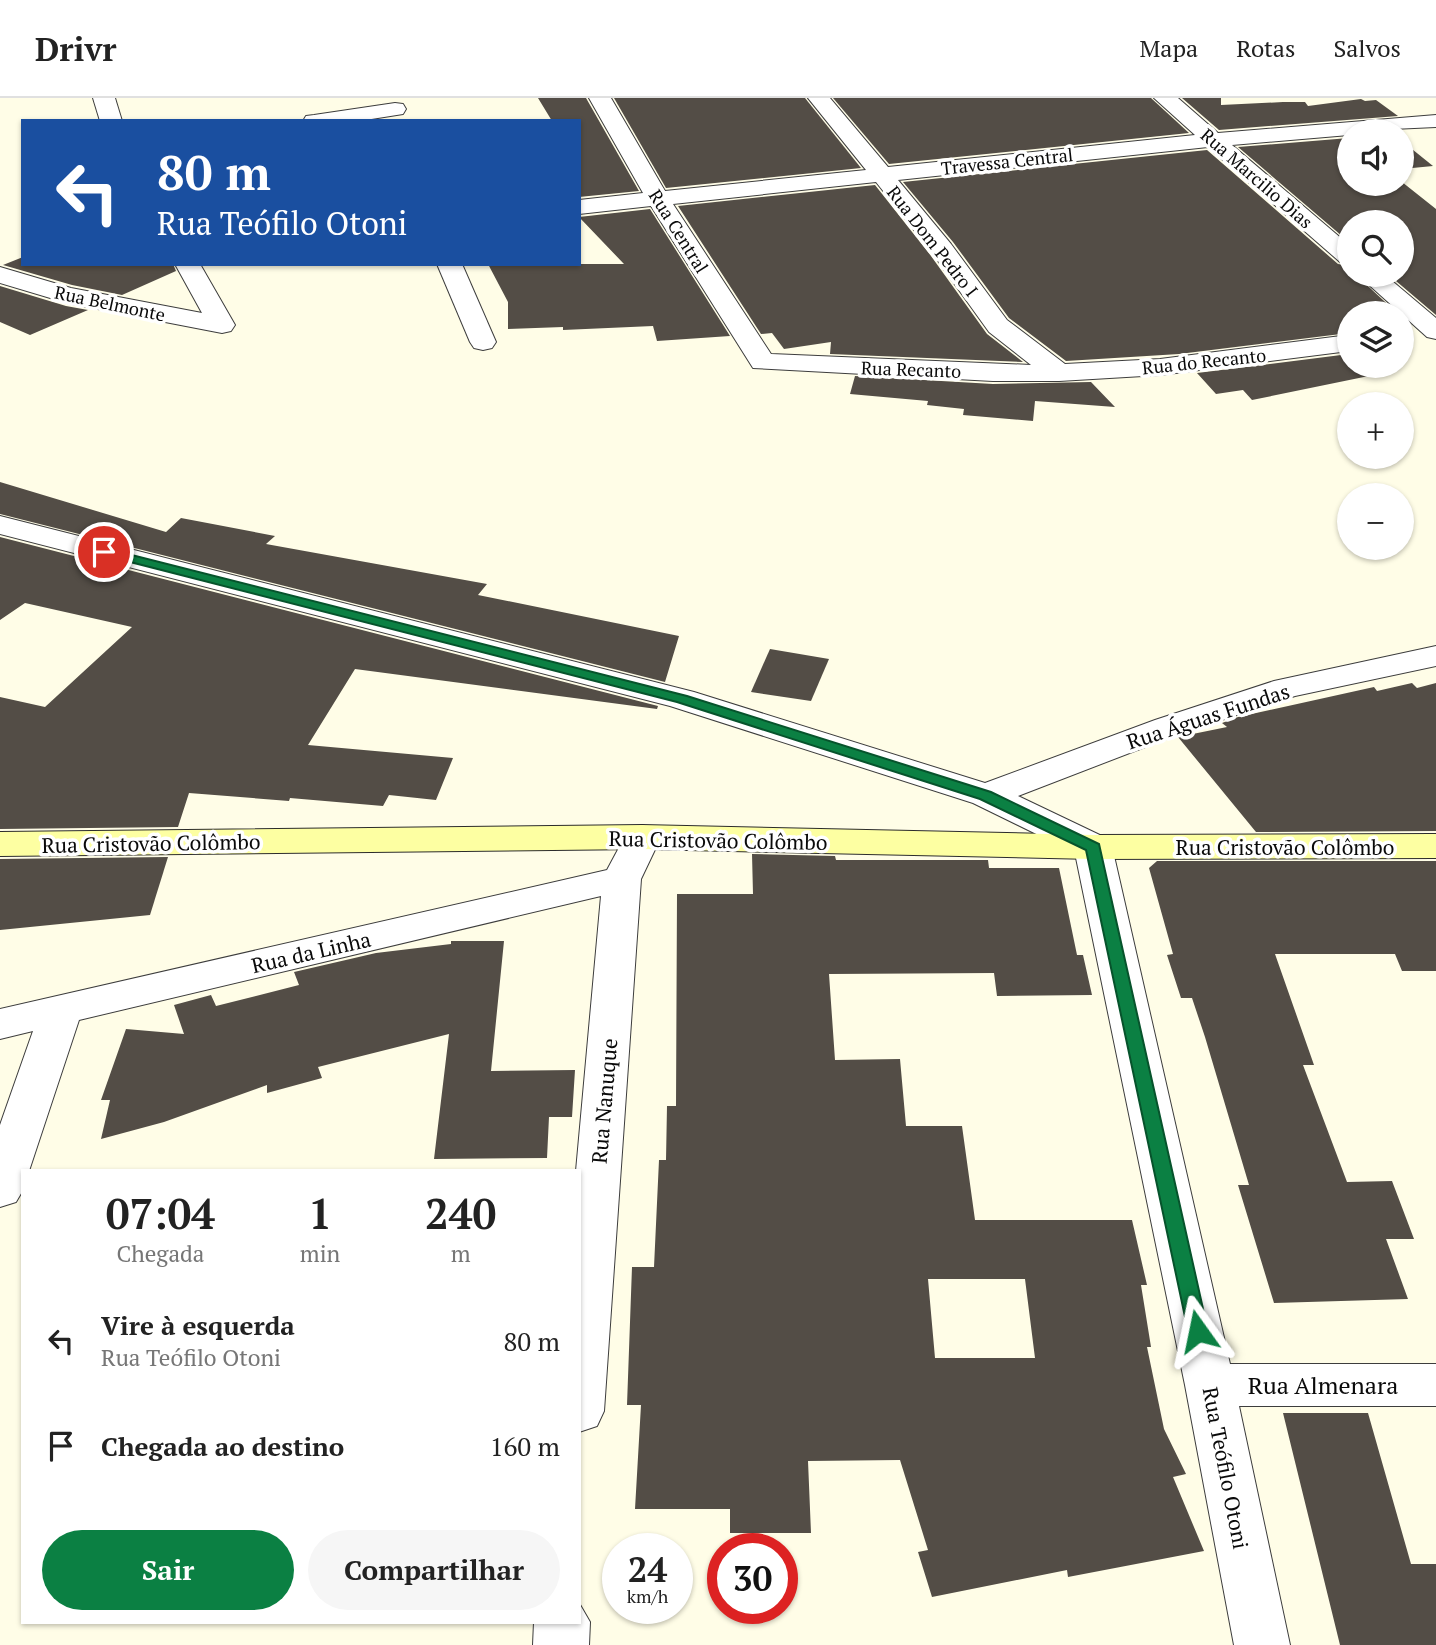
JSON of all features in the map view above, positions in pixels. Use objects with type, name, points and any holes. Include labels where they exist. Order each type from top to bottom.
[{"type":"street","points":[[104,98],[110,119]]},
{"type":"street","name":"Rua Central","points":[[600,98],[657,198],[763,362]]},
{"type":"street","name":"Rua Dom Pedro I","points":[[819,98],[942,249],[998,326],[1059,373]]},
{"type":"street","name":"Rua Marcilio Dias","points":[[1165,98],[1337,247]]},
{"type":"street","points":[[328,119],[395,109]]},
{"type":"street","name":"Travessa Central","points":[[581,206],[1211,140],[1436,121]]},
{"type":"street","name":"Rua Belmonte","points":[[0,275],[79,298],[222,325],[188,266]]},
{"type":"street","points":[[450,266],[483,342]]},
{"type":"street","points":[[1384,287],[1436,331]]},
{"type":"street","points":[[1414,334],[1436,331]]},
{"type":"street","name":"Rua do Recanto","points":[[1059,373],[1160,367],[1337,345]]},
{"type":"street","name":"Rua Recanto","points":[[763,362],[993,373],[1059,373]]},
{"type":"street","points":[[0,525],[682,699],[986,795],[1093,847]]},
{"type":"street","name":"Rua Águas Fundas","points":[[986,795],[1167,727],[1286,688],[1436,656]]},
{"type":"street","name":"Rua Cristovão Colômbo","points":[[0,844],[642,837],[1093,847],[1436,846]]},
{"type":"street","name":"Rua Nanuque","points":[[581,1386],[622,879],[642,837]]},
{"type":"street","name":"Rua Teófilo Otoni","points":[[1093,847],[1210,1385],[1262,1645]]},
{"type":"street","name":"Rua da Linha","points":[[0,1024],[622,879]]},
{"type":"street","points":[[0,1191],[61,1011]]},
{"type":"street","name":"Rua Almenara","points":[[1210,1385],[1436,1385]]},
{"type":"street","points":[[561,1645],[562,1624]]},
{"type":"building","points":[[538,98],[586,98],[639,191],[581,197],[581,119],[551,119]]},
{"type":"building","points":[[614,98],[805,98],[861,168],[666,188]]},
{"type":"building","points":[[833,98],[1151,98],[1189,133],[889,164]]},
{"type":"building","points":[[1182,98],[1221,98],[1221,105],[1305,102],[1308,106],[1361,99],[1376,100],[1398,116],[1337,119],[1219,130]]},
{"type":"building","points":[[1337,139],[1337,196],[1414,196],[1414,192],[1436,209],[1436,315],[1403,287],[1414,287],[1414,210],[1337,210],[1337,232],[1238,147]]},
{"type":"building","points":[[1207,150],[1337,263],[1337,287],[1369,287],[1384,301],[1337,301],[1337,334],[1179,354],[1066,361],[1009,318],[953,242],[903,182]]},
{"type":"building","points":[[1414,151],[1433,166],[1414,168]]},
{"type":"building","points":[[875,185],[931,256],[987,334],[1023,362],[830,354],[831,342],[784,349],[772,333],[761,334],[678,206]]},
{"type":"building","points":[[650,209],[730,336],[657,341],[653,326],[563,330],[563,327],[508,329],[508,302],[489,266],[624,264],[581,217]]},
{"type":"building","points":[[21,258],[21,266],[174,266],[176,271],[122,295],[72,285],[3,265]]},
{"type":"building","points":[[0,286],[88,310],[30,335],[0,322]]},
{"type":"building","points":[[1337,356],[1337,378],[1359,378],[1252,400],[1243,390],[1216,394],[1197,373]]},
{"type":"building","points":[[855,376],[993,384],[1091,382],[1115,407],[1035,401],[1033,421],[963,415],[964,409],[927,405],[928,401],[850,394]]},
{"type":"building","points":[[0,482],[166,532],[181,518],[275,536],[266,544],[487,584],[478,595],[679,636],[665,682],[0,514]]},
{"type":"building","points":[[0,537],[658,706],[657,709],[355,669],[308,745],[453,758],[436,800],[389,795],[383,806],[189,793],[178,827],[0,829],[0,697],[45,707],[132,627],[25,603],[0,620]]},
{"type":"building","points":[[770,649],[829,659],[811,701],[751,692]]},
{"type":"building","points":[[1412,683],[1417,688],[1436,683],[1436,831],[1256,832],[1178,737],[1227,727],[1222,723],[1238,717],[1374,687],[1377,691]]},
{"type":"building","points":[[752,854],[835,856],[836,860],[988,860],[989,868],[1059,868],[1077,955],[1083,955],[1092,995],[997,996],[994,973],[829,974],[835,1060],[900,1059],[906,1126],[962,1126],[975,1220],[1132,1220],[1147,1285],[1141,1285],[1151,1347],[1147,1347],[1164,1429],[1186,1474],[1173,1477],[1204,1551],[1068,1577],[1067,1570],[932,1597],[918,1552],[928,1550],[900,1460],[808,1461],[811,1533],[730,1533],[730,1509],[635,1509],[641,1405],[627,1405],[632,1267],[654,1267],[659,1160],[666,1160],[667,1106],[676,1106],[677,894],[753,894]],"holes":[[[928,1279],[1025,1279],[1035,1358],[935,1358]]]},
{"type":"building","points":[[168,857],[150,915],[0,930],[0,859]]},
{"type":"building","points":[[1157,861],[1436,861],[1436,971],[1402,971],[1395,954],[1275,954],[1314,1065],[1303,1065],[1347,1182],[1392,1181],[1414,1239],[1386,1239],[1408,1299],[1274,1303],[1238,1185],[1249,1185],[1205,1037],[1192,998],[1181,998],[1167,955],[1173,954],[1149,868]]},
{"type":"building","points":[[451,941],[504,941],[491,1071],[575,1070],[572,1117],[549,1117],[547,1158],[434,1159],[449,1034],[318,1067],[322,1078],[267,1093],[267,1085],[164,1122],[101,1139],[110,1100],[101,1100],[126,1029],[184,1034],[174,1005],[211,995],[216,1006],[299,985],[294,972],[376,953],[451,944]]},
{"type":"building","points":[[1283,1413],[1368,1413],[1411,1564],[1436,1564],[1436,1645],[1340,1645]]},
{"type":"route","points":[[104,552],[682,699],[986,795],[1093,847],[1198,1331]]}]
